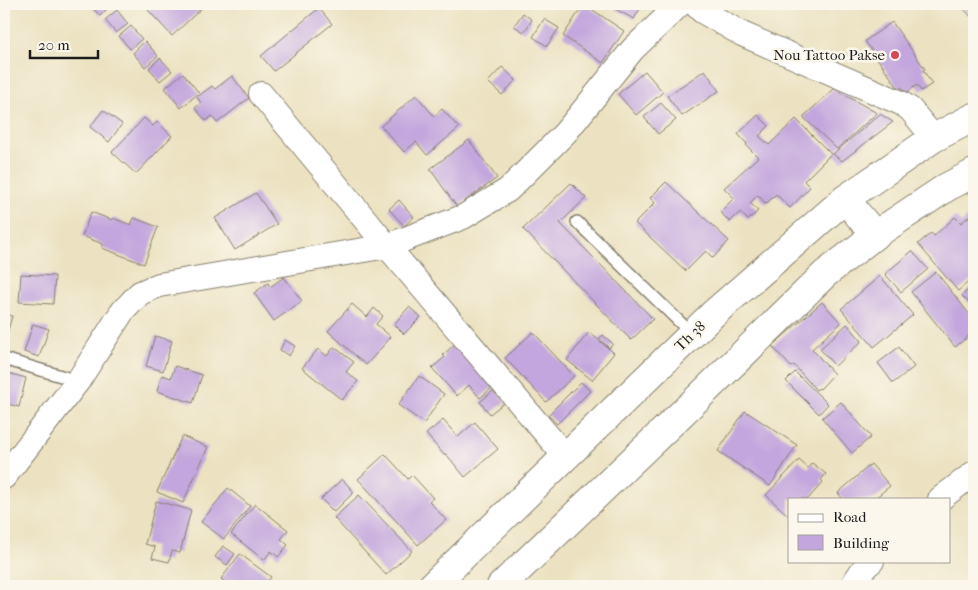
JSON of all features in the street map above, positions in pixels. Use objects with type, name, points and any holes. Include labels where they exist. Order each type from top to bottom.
[{"type":"street","points":[[4,477],[78,381],[122,312],[140,293],[159,285],[387,246],[463,216],[508,190],[565,133],[632,49],[680,4]]},
{"type":"street","points":[[695,4],[702,11],[742,34],[902,103],[910,109],[934,138]]},
{"type":"street","points":[[261,94],[565,456]]},
{"type":"street","name":"Th 38","points":[[432,586],[713,314],[845,199],[934,138],[974,117]]},
{"type":"street","points":[[501,586],[825,274],[875,235],[947,187],[974,173]]},
{"type":"street","points":[[845,199],[875,235]]},
{"type":"street","points":[[941,498],[974,473]]},
{"type":"street","points":[[852,586],[864,568],[871,562]]},
{"type":"lane","points":[[577,222],[692,334]]},
{"type":"lane","points":[[4,359],[78,381]]},
{"type":"building","points":[[89,4],[108,4],[110,6],[100,16]]},
{"type":"building","points":[[155,4],[206,4],[172,36],[148,10]]},
{"type":"building","points":[[584,4],[624,31],[603,63],[563,36]]},
{"type":"building","points":[[618,4],[643,4],[634,19],[615,9]]},
{"type":"building","points":[[970,4],[974,4],[974,20],[964,9]]},
{"type":"building","points":[[319,8],[332,24],[274,71],[261,56]]},
{"type":"building","points":[[117,10],[128,24],[116,33],[105,20]]},
{"type":"building","points":[[523,13],[532,20],[524,32],[514,26]]},
{"type":"building","points":[[544,19],[559,28],[547,46],[533,37]]},
{"type":"building","name":"Nou Tattoo Pakse","points":[[892,22],[925,69],[923,70],[932,84],[921,91],[917,85],[906,93],[902,87],[899,89],[865,41]]},
{"type":"building","points":[[131,26],[142,39],[130,49],[119,36]]},
{"type":"building","points":[[145,41],[158,56],[145,67],[133,53]]},
{"type":"building","points":[[160,58],[172,71],[160,81],[149,68]]},
{"type":"building","points":[[502,67],[516,80],[502,95],[488,82]]},
{"type":"building","points":[[705,70],[719,91],[682,116],[667,96]]},
{"type":"building","points":[[645,71],[663,92],[636,115],[618,94]]},
{"type":"building","points":[[183,73],[199,93],[181,108],[165,88]]},
{"type":"building","points":[[232,76],[249,98],[217,123],[212,116],[206,121],[195,108],[201,103],[197,97],[212,86],[215,89]]},
{"type":"building","points":[[834,89],[877,113],[837,149],[803,117]]},
{"type":"building","points":[[416,95],[434,116],[442,109],[459,128],[427,155],[416,142],[404,152],[381,126]]},
{"type":"building","points":[[661,103],[676,120],[658,134],[644,117]]},
{"type":"building","points":[[103,110],[122,124],[109,142],[90,127]]},
{"type":"building","points":[[880,114],[893,122],[842,161],[833,154]]},
{"type":"building","points":[[758,115],[769,126],[759,136],[769,145],[796,119],[831,154],[804,181],[810,187],[790,208],[776,194],[766,204],[758,195],[750,203],[758,211],[748,220],[740,212],[730,222],[720,212],[734,198],[724,188],[758,157],[738,134]]},
{"type":"building","points":[[144,118],[153,126],[157,122],[172,136],[136,174],[112,152]]},
{"type":"building","points":[[469,140],[497,178],[457,207],[430,169]]},
{"type":"building","points":[[666,182],[729,241],[713,258],[706,251],[686,271],[635,223],[655,203],[650,198]]},
{"type":"building","points":[[571,183],[586,198],[560,223],[653,319],[631,340],[523,229]]},
{"type":"building","points":[[256,193],[277,224],[235,250],[215,218]]},
{"type":"building","points":[[399,200],[414,217],[404,226],[389,209]]},
{"type":"building","points":[[91,212],[131,225],[134,218],[158,227],[144,264],[102,248],[103,244],[82,236]]},
{"type":"building","points":[[973,213],[974,277],[958,291],[918,244],[931,233],[934,236],[955,217],[961,223]]},
{"type":"building","points":[[912,251],[928,269],[901,292],[885,274]]},
{"type":"building","points":[[936,272],[974,320],[974,332],[955,347],[911,292]]},
{"type":"building","points":[[21,274],[55,276],[53,304],[19,302]]},
{"type":"building","points":[[880,276],[913,315],[874,347],[841,309]]},
{"type":"building","points":[[284,277],[302,301],[274,321],[254,293],[268,283],[270,287]]},
{"type":"building","points":[[974,283],[974,307],[962,296]]},
{"type":"building","points":[[822,302],[841,323],[812,349],[834,374],[820,389],[816,390],[794,365],[791,367],[772,346]]},
{"type":"building","points":[[352,304],[367,317],[374,308],[383,316],[376,324],[391,337],[366,365],[328,331]]},
{"type":"building","points":[[409,307],[421,317],[404,334],[394,324]]},
{"type":"building","points":[[4,314],[12,316],[5,341],[4,340]]},
{"type":"building","points":[[33,324],[49,329],[39,357],[24,352]]},
{"type":"building","points":[[847,324],[862,341],[835,366],[820,349]]},
{"type":"building","points":[[533,332],[574,376],[546,402],[505,358]]},
{"type":"building","points":[[589,332],[614,353],[592,380],[567,360]]},
{"type":"building","points":[[603,335],[613,344],[609,348],[599,339]]},
{"type":"building","points":[[155,336],[172,341],[163,371],[146,366]]},
{"type":"building","points":[[285,340],[295,346],[289,356],[280,350]]},
{"type":"building","points":[[456,343],[494,386],[480,398],[469,385],[457,396],[432,368],[445,357],[443,355]]},
{"type":"building","points":[[334,347],[354,362],[346,372],[358,381],[342,400],[302,368],[318,349],[327,356]]},
{"type":"building","points":[[899,347],[914,367],[893,383],[878,363]]},
{"type":"building","points":[[175,366],[202,375],[193,403],[157,391],[162,375],[171,378]]},
{"type":"building","points":[[4,372],[26,378],[19,407],[4,403]]},
{"type":"building","points":[[795,372],[828,404],[819,414],[786,381]]},
{"type":"building","points":[[419,376],[444,394],[424,423],[398,405]]},
{"type":"building","points":[[581,382],[590,391],[557,424],[548,415]]},
{"type":"building","points":[[495,389],[505,402],[490,414],[480,402]]},
{"type":"building","points":[[841,402],[871,437],[852,453],[822,418]]},
{"type":"building","points":[[745,411],[797,445],[770,486],[718,451]]},
{"type":"building","points":[[443,420],[458,437],[475,422],[498,449],[465,477],[426,434]]},
{"type":"building","points":[[182,436],[208,447],[183,503],[157,492]]},
{"type":"building","points":[[385,454],[408,479],[412,475],[433,498],[429,501],[446,520],[418,545],[358,479]]},
{"type":"building","points":[[799,460],[808,468],[812,463],[826,474],[821,480],[823,482],[809,498],[788,498],[788,515],[766,495]]},
{"type":"building","points":[[871,464],[890,486],[875,498],[842,498],[838,493]]},
{"type":"building","points":[[342,479],[354,492],[334,512],[321,499]]},
{"type":"building","points":[[228,488],[250,506],[224,539],[201,522]]},
{"type":"building","points":[[359,495],[412,551],[386,575],[334,518]]},
{"type":"building","points":[[156,501],[191,510],[180,553],[172,551],[169,562],[152,558],[155,547],[145,544]]},
{"type":"building","points":[[255,504],[288,530],[281,539],[288,545],[278,557],[271,551],[264,560],[231,534]]},
{"type":"building","points":[[223,546],[235,554],[227,565],[215,557]]},
{"type":"building","points":[[240,554],[271,577],[264,586],[231,586],[221,579]]},
{"type":"place","name":"Nou Tattoo Pakse","points":[[895,55]]}]
